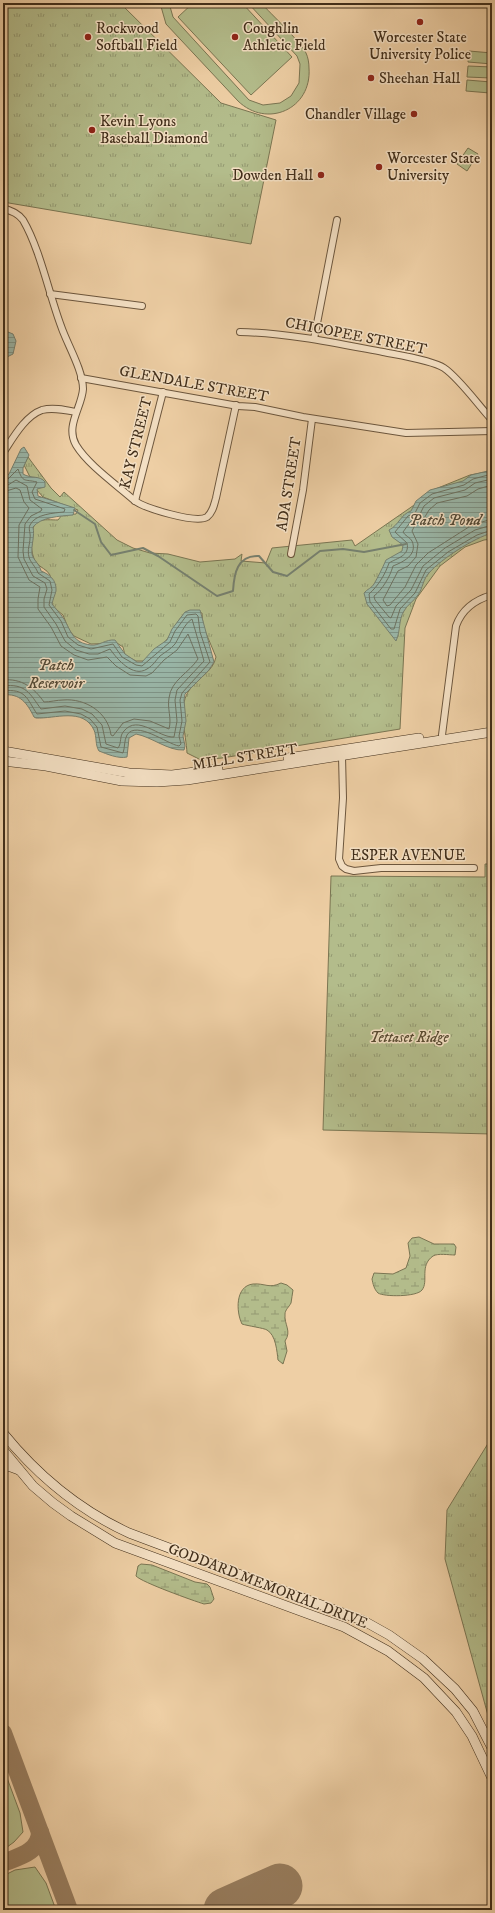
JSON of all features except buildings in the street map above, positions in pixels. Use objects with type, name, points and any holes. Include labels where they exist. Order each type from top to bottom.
[{"type":"main road","name":"MILL STREET","points":[[3,761],[91,771],[172,775],[492,726]]},
{"type":"main road","name":"MILL STREET","points":[[3,751],[91,771],[127,782],[171,782],[492,732]]},
{"type":"main road","points":[[3,1433],[5,1449]]},
{"type":"main road","name":"GODDARD MEMORIAL DRIVE","points":[[5,1449],[33,1486],[71,1516],[115,1543],[344,1627],[388,1651],[424,1678],[456,1712],[469,1732],[492,1778]]},
{"type":"main road","name":"GODDARD MEMORIAL DRIVE","points":[[5,1449],[34,1468],[62,1493],[107,1523],[360,1620],[401,1642],[433,1668],[460,1695],[479,1722],[492,1748]]},
{"type":"main road","points":[[3,1466],[15,1468],[21,1472]]},
{"type":"street","points":[[3,208],[18,214],[29,234],[81,378],[82,394],[76,412],[73,432],[76,444],[86,458],[135,501],[142,506],[197,519],[202,519],[210,514],[216,498],[236,405]]},
{"type":"street","points":[[314,339],[337,220]]},
{"type":"street","points":[[50,294],[142,306]]},
{"type":"street","name":"CHICOPEE STREET","points":[[240,332],[278,334],[314,339],[410,357],[444,368],[492,420]]},
{"type":"street","name":"GLENDALE STREET","points":[[81,378],[254,407],[312,419],[406,433],[492,431]]},
{"type":"street","name":"KAY STREET","points":[[135,501],[163,392]]},
{"type":"street","points":[[3,453],[17,433],[31,417],[42,410],[52,409],[76,412]]},
{"type":"street","name":"ADA STREET","points":[[291,554],[303,490],[312,419]]},
{"type":"street","points":[[442,734],[456,626],[461,615],[469,606],[478,600],[492,595]]},
{"type":"street","name":"ESPER AVENUE","points":[[342,756],[343,798],[339,859],[342,866],[346,869],[354,871],[380,868],[474,868]]},
{"type":"green space","points":[[3,3],[120,3],[221,103],[276,120],[251,244],[3,202]]},
{"type":"green space","points":[[160,3],[169,3],[173,17],[249,100],[263,105],[280,103],[291,96],[299,83],[300,64],[297,56],[248,3],[261,3],[292,35],[306,53],[309,68],[308,82],[303,94],[296,104],[286,110],[274,114],[262,113],[250,109],[238,101],[166,24]]},
{"type":"green space","name":"Coughlin Athletic Field","points":[[193,3],[242,3],[292,57],[251,95],[178,17]]},
{"type":"green space","points":[[469,51],[492,53],[492,64],[468,62]]},
{"type":"green space","points":[[468,66],[492,67],[491,78],[467,77]]},
{"type":"green space","points":[[467,80],[491,82],[490,93],[466,91]]},
{"type":"green space","points":[[468,148],[478,154],[467,171],[457,164]]},
{"type":"green space","points":[[28,457],[51,488],[60,497],[64,492],[117,540],[133,548],[150,553],[168,554],[200,562],[235,559],[242,554],[241,561],[266,563],[272,548],[352,540],[355,546],[433,492],[433,490],[470,475],[492,471],[492,539],[484,540],[465,547],[440,566],[416,599],[405,628],[400,729],[222,758],[201,760],[187,753],[183,722],[183,706],[191,687],[208,671],[214,663],[216,657],[203,626],[202,613],[189,612],[184,614],[166,641],[146,661],[136,661],[125,655],[123,647],[117,643],[91,644],[74,636],[69,630],[63,615],[52,606],[50,575],[34,558],[31,540],[33,528],[39,521],[58,520],[62,515],[76,514],[78,510],[43,497],[36,489],[24,465]]},
{"type":"green space","name":"Tettaset Ridge","points":[[485,864],[492,864],[492,1134],[323,1130],[331,876],[485,877]]},
{"type":"green space","points":[[419,1237],[434,1244],[454,1244],[456,1247],[455,1255],[438,1255],[433,1256],[429,1260],[425,1269],[424,1286],[419,1292],[400,1296],[378,1293],[372,1279],[374,1273],[393,1274],[406,1268],[410,1256],[408,1243],[412,1238]]},
{"type":"green space","points":[[281,1283],[287,1285],[293,1290],[291,1303],[285,1313],[288,1334],[285,1341],[287,1351],[283,1364],[278,1360],[276,1344],[270,1332],[265,1329],[242,1324],[238,1307],[240,1294],[247,1286],[257,1284],[273,1286]]},
{"type":"green space","points":[[492,1437],[492,1730],[445,1559],[447,1510]]},
{"type":"green space","points":[[141,1564],[152,1565],[195,1582],[207,1584],[210,1587],[214,1599],[211,1603],[204,1604],[140,1579],[136,1576],[138,1566]]},
{"type":"green space","points":[[3,1767],[20,1813],[23,1832],[14,1842],[3,1850]]},
{"type":"green space","points":[[35,1867],[46,1883],[56,1910],[3,1910],[3,1876],[15,1870]]},
{"type":"water","points":[[3,330],[13,334],[16,341],[13,354],[3,359]]},
{"type":"water","name":"Patch Reservoir","points":[[24,447],[29,455],[23,468],[23,474],[41,478],[45,482],[45,487],[37,489],[38,496],[75,508],[73,515],[46,519],[33,527],[34,534],[32,554],[41,571],[50,576],[54,581],[56,591],[52,604],[76,639],[85,644],[91,645],[109,640],[115,640],[125,654],[137,662],[142,662],[154,649],[167,640],[172,629],[185,612],[190,610],[200,610],[214,662],[209,670],[185,694],[184,700],[186,721],[183,736],[185,746],[184,750],[178,750],[166,746],[136,734],[129,738],[127,757],[113,756],[99,751],[94,730],[89,723],[83,719],[76,716],[36,718],[26,703],[18,697],[3,695],[3,479],[9,474],[21,449]]},
{"type":"water","name":"Patch Pond","points":[[492,470],[492,533],[476,539],[434,567],[425,578],[418,595],[405,609],[400,622],[399,633],[396,641],[367,604],[364,593],[373,585],[386,560],[402,551],[403,545],[392,537],[389,530],[408,512],[411,511],[416,501],[430,490],[463,481],[471,475]]},
{"type":"waterway","points":[[74,510],[95,524],[101,542],[111,555],[143,548],[158,556],[217,596],[233,591],[234,578],[238,567],[241,562],[252,557],[259,556],[273,572],[287,576],[320,551],[343,549],[364,552],[406,544]]},
{"type":"taxiway","points":[[3,1733],[69,1910]]},
{"type":"taxiway","points":[[3,1863],[21,1856],[32,1849],[39,1839],[40,1832]]},
{"type":"runway","points":[[226,1910],[280,1886]]},
{"type":"place","name":"Worcester State University Police","points":[[420,22]]},
{"type":"place","name":"Rockwood Softball Field","points":[[88,37]]},
{"type":"place","name":"Coughlin Athletic Field","points":[[235,37]]},
{"type":"place","name":"Sheehan Hall","points":[[371,78]]},
{"type":"place","name":"Chandler Village","points":[[414,114]]},
{"type":"place","name":"Kevin Lyons Baseball Diamond","points":[[92,130]]},
{"type":"place","name":"Worcester State University","points":[[379,167]]},
{"type":"place","name":"Dowden Hall","points":[[321,175]]}]
